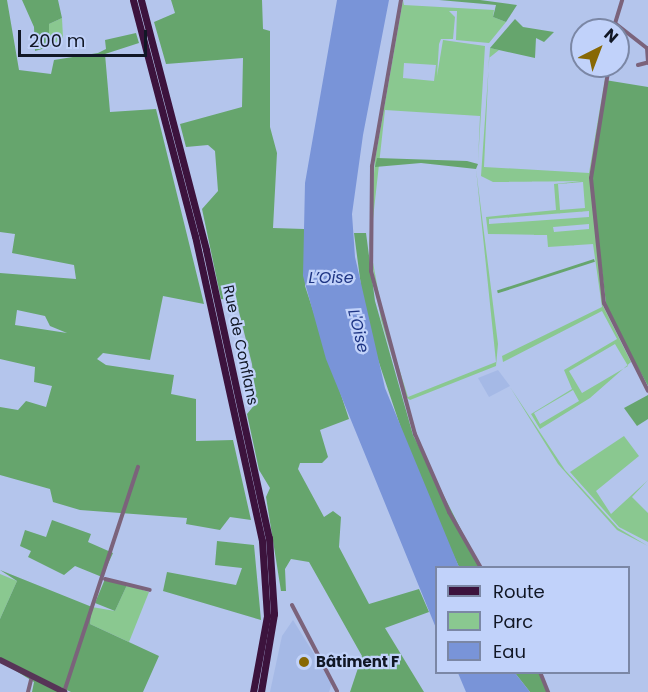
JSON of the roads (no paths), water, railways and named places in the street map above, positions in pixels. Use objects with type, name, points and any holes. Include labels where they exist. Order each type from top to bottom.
[{"type":"main road","name":"Rue de Conflans","points":[[131,0],[195,236],[262,541],[267,616],[253,692]]},
{"type":"main road","name":"Rue de Conflans","points":[[140,0],[208,256],[270,546],[274,622],[261,692]]},
{"type":"street","points":[[401,0],[372,166],[371,271],[415,434],[454,522],[481,566]]},
{"type":"street","points":[[618,18],[622,0]]},
{"type":"street","points":[[630,35],[647,48],[647,63],[638,65]]},
{"type":"street","points":[[607,78],[591,178],[604,303],[648,391]]},
{"type":"street","points":[[0,660],[64,692],[105,579],[138,467]]},
{"type":"street","points":[[105,579],[150,590]]},
{"type":"street","points":[[292,605],[337,692]]},
{"type":"street","points":[[541,674],[548,692]]},
{"type":"street","points":[[28,692],[32,676]]},
{"type":"water","name":"L’Oise","points":[[337,0],[389,0],[363,135],[352,214],[355,257],[385,388],[459,566],[435,566],[435,626],[326,359],[303,276],[305,183]]},
{"type":"water","points":[[458,674],[516,674],[530,692],[466,692]]},
{"type":"place","name":"Bâtiment F","points":[[304,662]]},
{"type":"water label","name":"L'Oise","points":[[358,331]]}]
